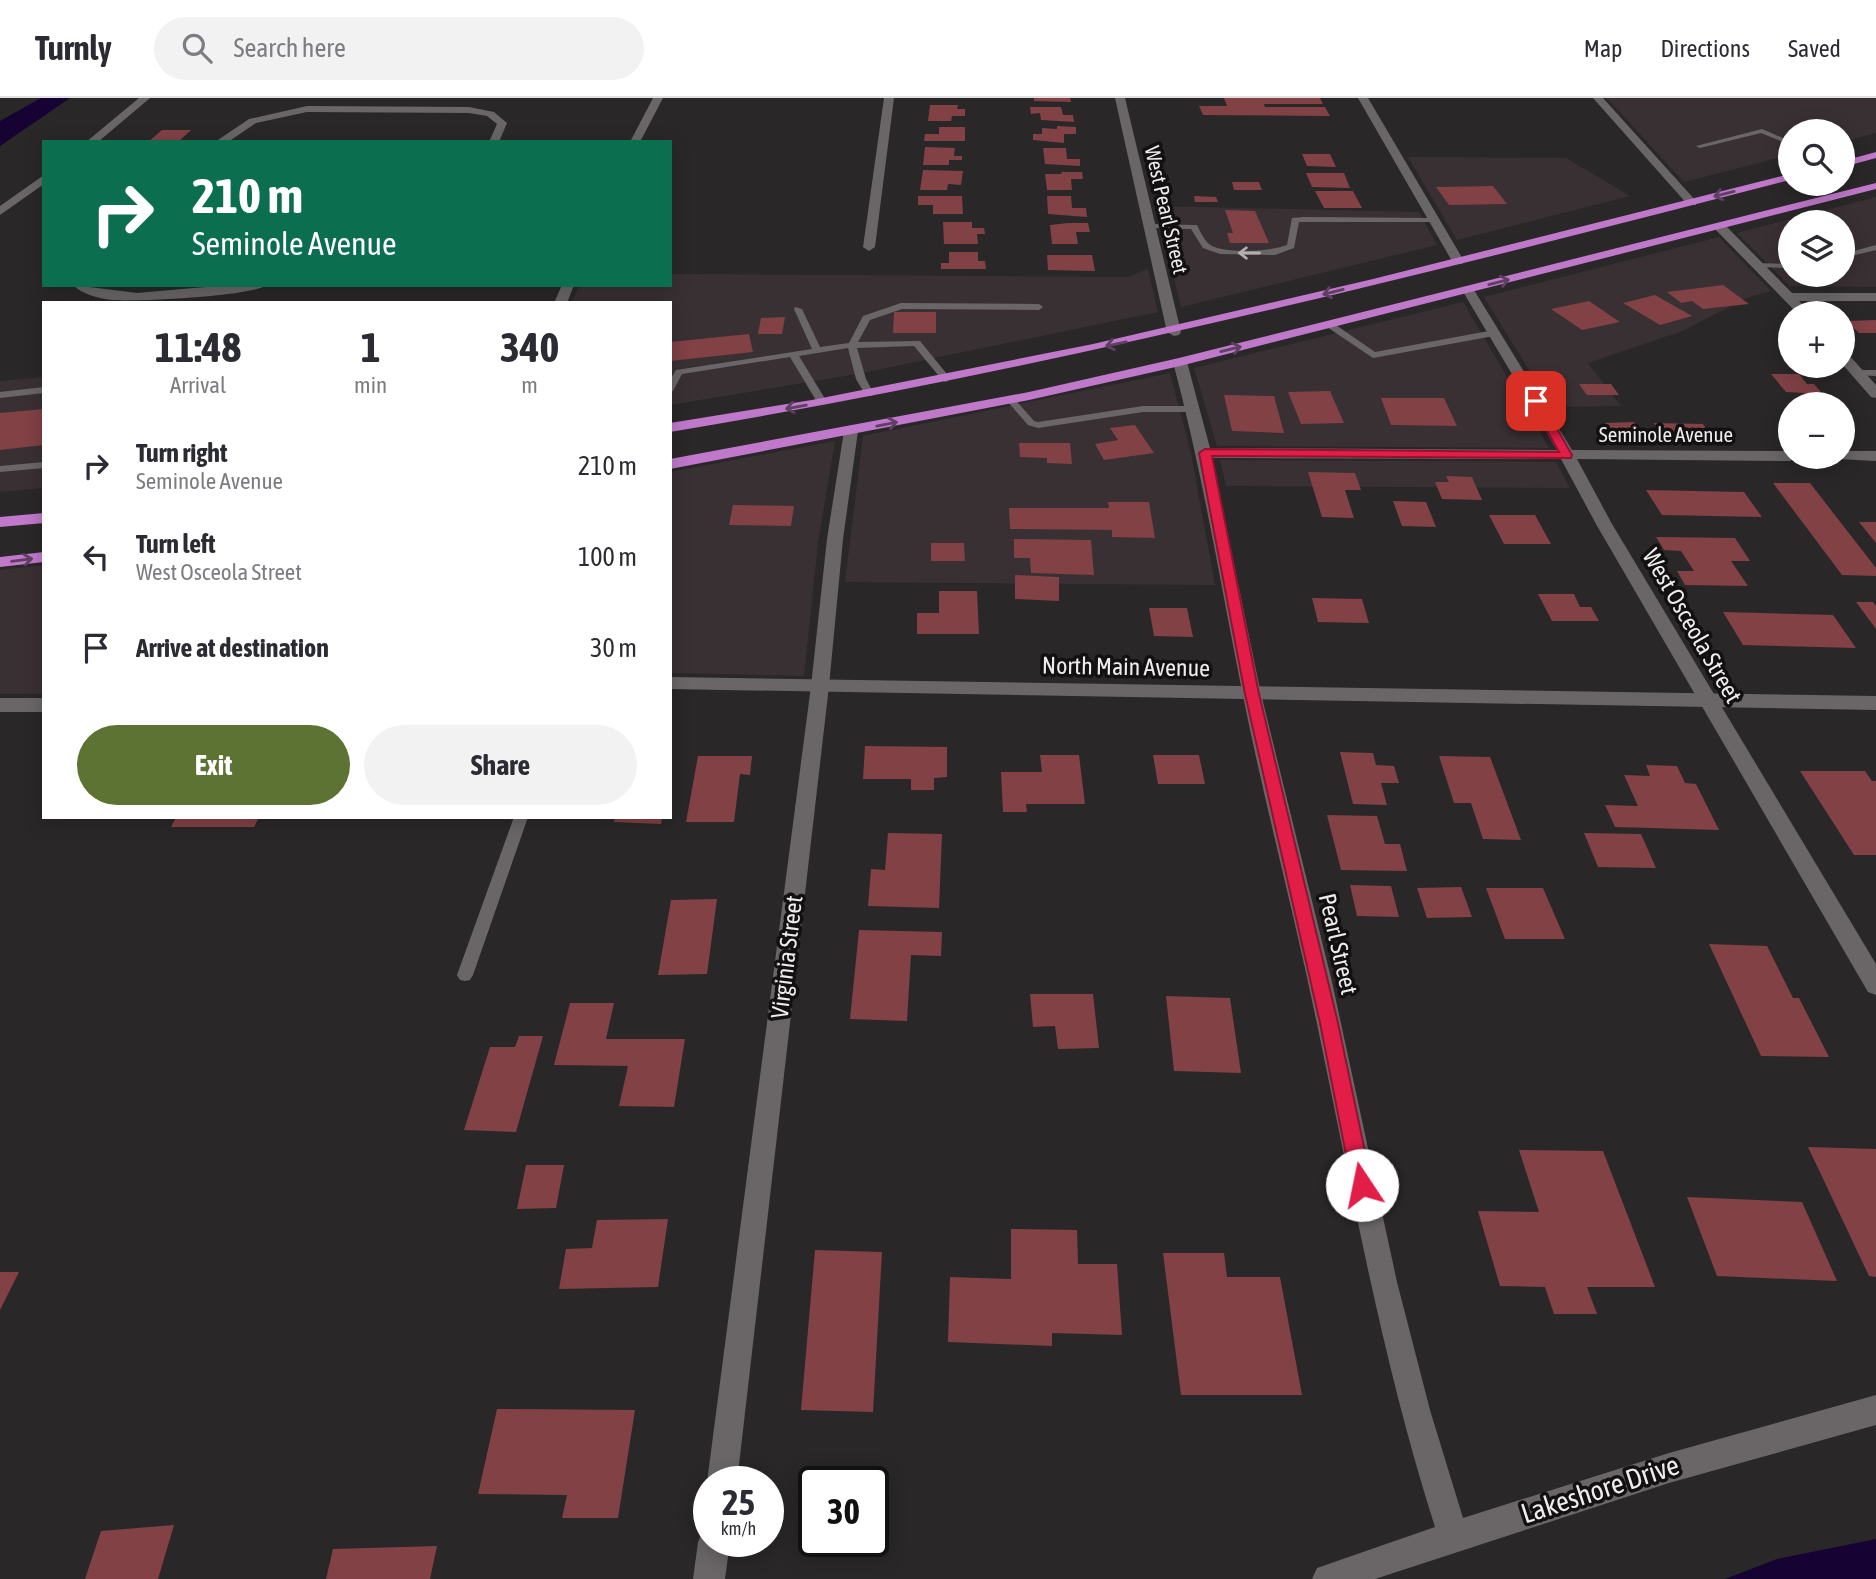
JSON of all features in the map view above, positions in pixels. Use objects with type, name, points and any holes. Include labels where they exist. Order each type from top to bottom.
[{"type":"highway","points":[[1855,161],[1876,155]]},
{"type":"highway","points":[[672,429],[869,394],[1174,332],[1778,180]]},
{"type":"highway","points":[[672,464],[1093,382],[1876,187]]},
{"type":"highway","points":[[1180,362],[1206,339],[1254,312]]},
{"type":"highway","points":[[1093,382],[1149,352],[1174,332]]},
{"type":"highway","points":[[0,522],[42,518]]},
{"type":"highway","points":[[0,562],[42,557]]},
{"type":"street","points":[[93,140],[145,98]]},
{"type":"street","points":[[636,140],[657,98]]},
{"type":"street","points":[[869,247],[889,98]]},
{"type":"street","name":"West Pearl Street","points":[[1120,98],[1174,332]]},
{"type":"street","points":[[1363,98],[1458,261]]},
{"type":"street","points":[[1598,98],[1692,202]]},
{"type":"street","points":[[223,140],[242,126],[267,116],[307,109],[469,110],[490,114],[502,123],[495,140]]},
{"type":"street","points":[[0,212],[42,180]]},
{"type":"street","points":[[1720,227],[1793,301]]},
{"type":"street","points":[[83,287],[95,294],[119,298],[239,287]]},
{"type":"street","name":"West Osceola Street","points":[[1468,290],[1876,985]]},
{"type":"street","points":[[1789,297],[1876,297]]},
{"type":"street","name":"Pearl Street","points":[[1180,362],[1205,453],[1252,694],[1329,1023],[1386,1292],[1424,1452],[1453,1536]]},
{"type":"street","points":[[1855,371],[1876,394]]},
{"type":"street","name":"Virginia Street","points":[[724,1466],[850,431]]},
{"type":"street","name":"Seminole Avenue","points":[[1205,453],[1778,456]]},
{"type":"street","points":[[1855,456],[1876,456]]},
{"type":"street","name":"North Main Avenue","points":[[672,683],[1876,703]]},
{"type":"street","points":[[0,705],[42,705]]},
{"type":"street","name":"Lakeshore Drive","points":[[1328,1579],[1453,1536],[1736,1446],[1876,1410]]},
{"type":"street","points":[[709,1579],[712,1557]]},
{"type":"lane","points":[[1699,146],[1762,131],[1778,138]]},
{"type":"lane","points":[[1150,226],[1194,227],[1206,246],[1220,252],[1247,254],[1275,253],[1291,246],[1295,232],[1294,220],[1434,220]]},
{"type":"lane","points":[[1855,253],[1876,247]]},
{"type":"lane","points":[[1757,265],[1778,266]]},
{"type":"lane","points":[[869,394],[860,379],[852,345],[866,318],[901,306],[1039,307]]},
{"type":"lane","points":[[798,309],[817,351]]},
{"type":"lane","points":[[1330,325],[1373,355],[1494,333]]},
{"type":"lane","points":[[672,385],[679,372],[852,345],[917,343],[946,379]]},
{"type":"lane","points":[[793,354],[822,402]]},
{"type":"lane","points":[[1857,373],[1876,373]]},
{"type":"lane","points":[[0,395],[42,390]]},
{"type":"lane","points":[[1010,399],[1031,423],[1038,425],[1143,409],[1193,409]]},
{"type":"lane","points":[[0,470],[42,465]]},
{"type":"lane","points":[[465,975],[520,819]]},
{"type":"shaded area","points":[[41,98],[70,98],[0,146],[0,121]]},
{"type":"shaded area","points":[[1607,98],[1876,98],[1876,133],[1855,139],[1855,119],[1778,119],[1778,158],[1684,182]]},
{"type":"shaded area","points":[[1408,157],[1566,158],[1630,196],[1457,240]]},
{"type":"shaded area","points":[[1876,197],[1876,287],[1855,287],[1855,210],[1826,210]]},
{"type":"shaded area","points":[[1156,206],[1419,212],[1437,245],[1181,307]]},
{"type":"shaded area","points":[[1778,222],[1778,274],[1737,233]]},
{"type":"shaded area","points":[[1719,237],[1771,291],[1749,297],[1682,331],[1588,363],[1621,406],[1552,407],[1484,297]]},
{"type":"shaded area","points":[[1148,269],[1158,312],[857,374],[672,405],[672,301],[573,301],[578,287],[672,287],[672,274],[1128,277]]},
{"type":"shaded area","points":[[1463,302],[1549,448],[1217,446],[1194,368]]},
{"type":"shaded area","points":[[1170,373],[1191,453],[1215,585],[845,582],[863,436]]},
{"type":"shaded area","points":[[42,377],[42,488],[0,492],[0,381]]},
{"type":"shaded area","points":[[835,441],[818,543],[804,676],[672,673],[672,472]]},
{"type":"shaded area","points":[[1220,460],[1556,462],[1570,488],[1226,486]]},
{"type":"shaded area","points":[[42,565],[42,694],[0,694],[0,570]]},
{"type":"shaded area","points":[[1876,1539],[1876,1579],[1725,1579],[1777,1559]]},
{"type":"building","points":[[1034,98],[1070,98],[1071,102],[1034,101]]},
{"type":"building","points":[[1224,98],[1320,98],[1323,104],[1264,104],[1265,107],[1325,107],[1330,116],[1203,115],[1199,106],[1227,106]]},
{"type":"building","points":[[930,105],[958,105],[957,109],[965,109],[965,116],[952,116],[951,121],[928,121]]},
{"type":"building","points":[[1030,107],[1061,107],[1063,115],[1073,115],[1074,122],[1041,120],[1040,113],[1031,114]]},
{"type":"building","points":[[1057,126],[1076,127],[1076,134],[1064,134],[1064,143],[1033,140],[1033,134],[1042,134],[1042,128],[1057,129]]},
{"type":"building","points":[[939,127],[965,127],[965,141],[924,141],[925,134],[939,134]]},
{"type":"building","points":[[162,130],[191,130],[180,140],[150,140]]},
{"type":"building","points":[[925,147],[955,148],[954,156],[962,156],[962,160],[949,160],[949,165],[923,165]]},
{"type":"building","points":[[1043,148],[1066,148],[1067,159],[1080,159],[1080,166],[1045,164]]},
{"type":"building","points":[[1302,154],[1330,154],[1336,167],[1307,166]]},
{"type":"building","points":[[923,170],[963,171],[961,185],[948,184],[947,190],[920,190]]},
{"type":"building","points":[[1061,172],[1082,172],[1083,179],[1071,179],[1072,190],[1047,190],[1045,174],[1062,174]]},
{"type":"building","points":[[1306,173],[1344,173],[1350,188],[1312,187]]},
{"type":"building","points":[[1232,182],[1259,182],[1262,190],[1234,190]]},
{"type":"building","points":[[1493,186],[1507,204],[1449,205],[1436,187]]},
{"type":"building","points":[[1315,191],[1353,191],[1362,208],[1324,208]]},
{"type":"building","points":[[918,196],[962,196],[963,214],[933,214],[933,205],[918,205]]},
{"type":"building","points":[[1047,196],[1071,196],[1072,208],[1086,208],[1087,217],[1048,214]]},
{"type":"building","points":[[1194,196],[1216,197],[1218,202],[1195,202]]},
{"type":"building","points":[[1225,210],[1255,211],[1269,243],[1230,243],[1227,233],[1233,233]]},
{"type":"building","points":[[943,222],[972,222],[972,228],[984,228],[985,234],[977,234],[978,244],[944,244]]},
{"type":"building","points":[[1088,223],[1090,232],[1076,232],[1078,244],[1052,244],[1050,225]]},
{"type":"building","points":[[949,252],[978,252],[978,261],[985,261],[986,269],[941,269],[941,263],[949,263]]},
{"type":"building","points":[[1047,255],[1092,255],[1095,271],[1048,270]]},
{"type":"building","points":[[1723,285],[1749,304],[1703,309],[1692,301],[1681,303],[1667,292]]},
{"type":"building","points":[[1655,295],[1692,316],[1660,325],[1623,303]]},
{"type":"building","points":[[1589,301],[1620,322],[1582,330],[1551,309]]},
{"type":"building","points":[[894,312],[936,312],[936,333],[893,333]]},
{"type":"building","points":[[785,317],[782,334],[758,334],[761,318]]},
{"type":"building","points":[[1876,320],[1876,333],[1859,333],[1855,329],[1855,321]]},
{"type":"building","points":[[749,334],[753,352],[672,361],[672,342]]},
{"type":"building","points":[[1771,374],[1778,374],[1778,378],[1802,378],[1807,384],[1814,384],[1821,392],[1786,392]]},
{"type":"building","points":[[1579,384],[1611,384],[1619,395],[1587,395]]},
{"type":"building","points":[[1330,391],[1344,423],[1301,424],[1288,392]]},
{"type":"building","points":[[1224,395],[1274,396],[1284,433],[1232,431]]},
{"type":"building","points":[[1381,398],[1444,398],[1457,426],[1391,425]]},
{"type":"building","points":[[42,409],[42,445],[0,450],[0,413]]},
{"type":"building","points":[[1634,422],[1642,433],[1611,433],[1604,423]]},
{"type":"building","points":[[1654,423],[1703,424],[1713,439],[1663,438]]},
{"type":"building","points":[[1135,425],[1154,453],[1104,460],[1095,444],[1118,440],[1110,428]]},
{"type":"building","points":[[1019,443],[1070,443],[1072,464],[1047,463],[1047,458],[1020,457]]},
{"type":"building","points":[[1308,472],[1355,473],[1361,490],[1345,490],[1354,518],[1322,517]]},
{"type":"building","points":[[1446,476],[1472,477],[1482,500],[1442,499],[1435,482],[1449,482]]},
{"type":"building","points":[[1773,483],[1810,483],[1876,568],[1876,576],[1842,575]]},
{"type":"building","points":[[1646,490],[1744,492],[1762,517],[1662,515]]},
{"type":"building","points":[[1393,501],[1426,502],[1436,527],[1402,526]]},
{"type":"building","points":[[1108,502],[1149,502],[1155,538],[1112,537],[1112,530],[1010,529],[1009,508],[1109,508]]},
{"type":"building","points":[[733,505],[794,506],[791,526],[729,525]]},
{"type":"building","points":[[1489,515],[1535,515],[1551,544],[1504,544]]},
{"type":"building","points":[[1859,522],[1876,522],[1876,543]]},
{"type":"building","points":[[1656,537],[1735,538],[1750,561],[1731,561],[1748,586],[1685,585],[1677,571],[1694,571],[1681,551],[1664,550]]},
{"type":"building","points":[[1014,539],[1091,540],[1094,575],[1031,573],[1030,558],[1014,558]]},
{"type":"building","points":[[931,543],[964,543],[965,561],[931,561]]},
{"type":"building","points":[[1015,575],[1059,577],[1059,601],[1015,599]]},
{"type":"building","points":[[939,591],[977,591],[979,634],[917,634],[917,613],[939,613]]},
{"type":"building","points":[[1538,594],[1574,594],[1580,607],[1591,607],[1599,621],[1552,621]]},
{"type":"building","points":[[1312,598],[1362,599],[1369,623],[1318,622]]},
{"type":"building","points":[[1856,602],[1873,602],[1876,606],[1876,629]]},
{"type":"building","points":[[1149,608],[1187,608],[1193,637],[1154,636]]},
{"type":"building","points":[[1723,612],[1833,615],[1856,648],[1743,645]]},
{"type":"building","points":[[865,746],[947,747],[947,777],[934,778],[934,790],[911,790],[911,779],[863,779]]},
{"type":"building","points":[[1340,752],[1373,753],[1376,765],[1394,766],[1399,783],[1381,783],[1387,805],[1353,804]]},
{"type":"building","points":[[1040,755],[1079,755],[1085,804],[1026,804],[1027,812],[1003,812],[1001,772],[1042,772]]},
{"type":"building","points":[[1153,755],[1199,755],[1205,784],[1158,784]]},
{"type":"building","points":[[698,756],[752,756],[750,775],[740,774],[734,822],[686,822]]},
{"type":"building","points":[[1439,756],[1490,757],[1521,840],[1483,839],[1471,803],[1454,803]]},
{"type":"building","points":[[1646,765],[1677,766],[1685,783],[1696,784],[1719,830],[1615,827],[1605,805],[1638,806],[1624,775],[1650,776]]},
{"type":"building","points":[[1800,771],[1865,771],[1872,781],[1876,781],[1876,855],[1854,855]]},
{"type":"building","points":[[1327,815],[1377,816],[1385,844],[1400,844],[1407,871],[1341,870]]},
{"type":"building","points":[[175,819],[258,819],[254,827],[171,827]]},
{"type":"building","points":[[615,819],[662,819],[661,824],[614,822]]},
{"type":"building","points":[[888,833],[942,834],[939,908],[868,906],[871,869],[885,870]]},
{"type":"building","points":[[1584,833],[1641,834],[1656,868],[1598,867]]},
{"type":"building","points":[[1350,885],[1391,886],[1399,917],[1357,916]]},
{"type":"building","points":[[1461,887],[1472,917],[1427,918],[1417,888]]},
{"type":"building","points":[[1486,888],[1543,888],[1565,939],[1505,939]]},
{"type":"building","points":[[717,899],[707,974],[658,975],[671,900]]},
{"type":"building","points":[[859,930],[942,932],[941,956],[911,955],[907,1021],[850,1019]]},
{"type":"building","points":[[1709,944],[1767,946],[1793,998],[1799,998],[1829,1057],[1761,1056]]},
{"type":"building","points":[[1030,994],[1093,994],[1099,1048],[1058,1049],[1055,1026],[1033,1027]]},
{"type":"building","points":[[1166,996],[1230,998],[1241,1073],[1174,1071]]},
{"type":"building","points":[[570,1003],[614,1003],[606,1039],[685,1039],[674,1107],[619,1106],[628,1066],[554,1065]]},
{"type":"building","points":[[519,1036],[543,1036],[516,1132],[464,1130],[490,1047],[515,1047]]},
{"type":"building","points":[[1808,1147],[1876,1149],[1876,1277],[1869,1276]]},
{"type":"building","points":[[1519,1150],[1603,1151],[1655,1287],[1587,1287],[1597,1314],[1554,1314],[1545,1287],[1500,1286],[1478,1211],[1539,1212]]},
{"type":"building","points":[[526,1165],[564,1165],[556,1208],[517,1209]]},
{"type":"building","points":[[1687,1197],[1802,1202],[1837,1281],[1717,1276]]},
{"type":"building","points":[[668,1219],[658,1287],[559,1289],[566,1249],[592,1248],[597,1220]]},
{"type":"building","points":[[1011,1229],[1077,1230],[1078,1264],[1117,1264],[1122,1335],[1052,1333],[1052,1346],[948,1342],[950,1277],[1011,1279]]},
{"type":"building","points":[[815,1250],[882,1252],[873,1412],[801,1410]]},
{"type":"building","points":[[1163,1253],[1224,1253],[1227,1277],[1280,1277],[1302,1395],[1181,1395]]},
{"type":"building","points":[[0,1272],[19,1272],[0,1310]]},
{"type":"building","points":[[497,1409],[635,1410],[618,1518],[562,1518],[567,1495],[478,1494]]},
{"type":"building","points":[[174,1525],[158,1579],[85,1579],[101,1531]]},
{"type":"building","points":[[437,1546],[430,1579],[326,1579],[333,1549]]},
{"type":"route","points":[[1362,1185],[1329,1023],[1252,694],[1205,453],[1566,455],[1536,401]]}]
